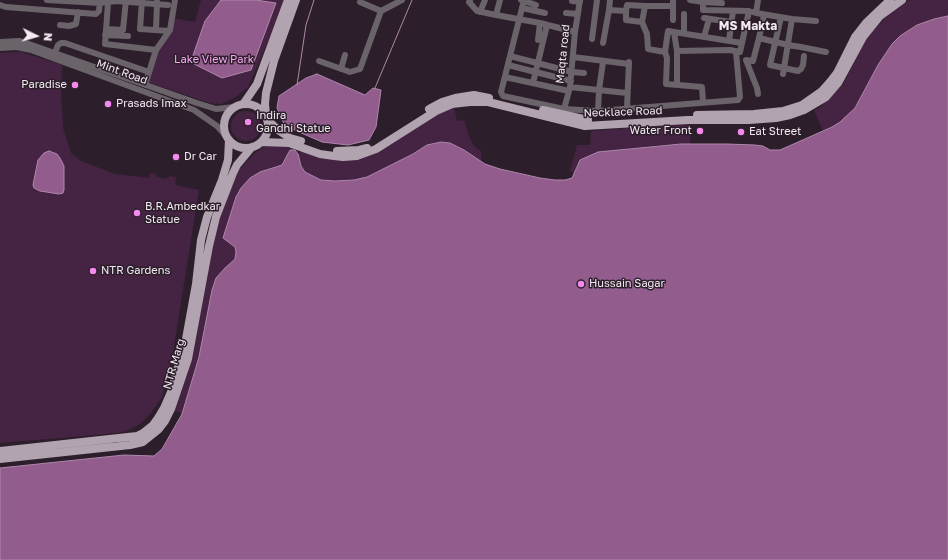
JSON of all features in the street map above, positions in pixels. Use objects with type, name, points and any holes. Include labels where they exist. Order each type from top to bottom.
[{"type":"main road","points":[[266,117],[260,108],[252,104],[244,104],[234,107],[228,113],[224,121],[224,129],[228,138],[234,144],[241,147],[252,147],[262,142],[266,135],[268,127],[264,104],[276,44],[288,0]]},
{"type":"main road","points":[[244,104],[257,84],[296,0]]},
{"type":"main road","name":"Necklace Road","points":[[578,122],[712,114],[754,114],[783,111],[802,105],[822,91],[830,82],[837,73],[855,37],[866,22],[890,0]]},
{"type":"main road","name":"Necklace Road","points":[[262,142],[290,141],[338,157],[360,155],[376,149],[430,114],[452,104],[470,102],[488,102],[526,108],[594,126],[688,120],[749,120],[776,118],[804,110],[826,97],[838,83],[863,37],[880,16],[902,0]]},
{"type":"main road","name":"Necklace Road","points":[[266,117],[290,141]]},
{"type":"main road","name":"NTR Marg","points":[[0,452],[137,436],[143,434],[156,422],[171,392],[186,339],[196,284],[201,240],[207,217],[222,180],[228,160],[228,138]]},
{"type":"main road","name":"NTR Marg","points":[[0,458],[130,445],[143,442],[158,430],[165,421],[171,408],[190,350],[209,246],[216,217],[237,165],[252,147]]},
{"type":"street","points":[[47,0],[108,3],[126,1],[157,2],[168,5]]},
{"type":"street","points":[[145,85],[156,50],[169,31],[174,0]]},
{"type":"street","points":[[319,61],[350,72],[360,69],[363,66],[381,11],[402,0]]},
{"type":"street","points":[[470,0],[469,2],[477,11],[480,12],[540,23],[575,32]]},
{"type":"street","points":[[480,12],[484,0]]},
{"type":"street","points":[[496,15],[500,0]]},
{"type":"street","points":[[536,5],[523,0],[501,92],[503,96],[564,109],[598,111],[738,100],[740,99],[736,52]]},
{"type":"street","points":[[592,39],[597,0]]},
{"type":"street","points":[[604,43],[609,0]]},
{"type":"street","points":[[691,0],[703,2],[722,2]]},
{"type":"street","points":[[756,13],[758,0]]},
{"type":"street","points":[[105,32],[123,30],[126,1]]},
{"type":"street","points":[[359,1],[381,11]]},
{"type":"street","points":[[572,1],[580,1]]},
{"type":"street","name":"Maqta road","points":[[564,109],[570,86],[575,32],[580,1]]},
{"type":"street","points":[[0,5],[6,7],[96,14],[99,11],[100,2]]},
{"type":"street","points":[[142,2],[140,29],[169,31]]},
{"type":"street","points":[[156,30],[157,2]]},
{"type":"street","points":[[703,2],[703,10],[748,11],[764,15],[816,21]]},
{"type":"street","points":[[108,3],[105,44],[156,50]]},
{"type":"street","points":[[609,10],[627,5],[645,6],[673,3],[673,20]]},
{"type":"street","points":[[627,5],[626,20],[642,22]]},
{"type":"street","points":[[645,6],[642,22],[648,34],[648,49],[665,52]]},
{"type":"street","points":[[522,8],[545,13]]},
{"type":"street","points":[[729,41],[732,11]]},
{"type":"street","points":[[677,51],[730,50],[740,52],[748,11]]},
{"type":"street","points":[[60,25],[69,26],[76,24],[78,22],[78,12]]},
{"type":"street","points":[[566,13],[578,14]]},
{"type":"street","points":[[684,14],[684,33]]},
{"type":"street","points":[[758,94],[746,60],[753,61],[760,38],[764,15]]},
{"type":"street","points":[[780,17],[770,65],[784,71],[798,71],[804,65],[804,56]]},
{"type":"street","points":[[704,37],[706,19],[732,22]]},
{"type":"street","points":[[784,71],[792,19]]},
{"type":"street","points":[[538,40],[540,23]]},
{"type":"street","points":[[533,83],[548,25]]},
{"type":"street","points":[[703,102],[702,87],[666,84],[665,52],[668,31],[742,43]]},
{"type":"street","points":[[105,32],[128,36]]},
{"type":"street","points":[[674,32],[677,51],[677,85]]},
{"type":"street","points":[[760,38],[826,52]]},
{"type":"street","name":"Mint Road","points":[[0,42],[18,44],[55,53],[145,85],[196,106],[228,138]]},
{"type":"street","points":[[55,53],[58,45],[65,43],[149,72]]},
{"type":"street","name":"Mint Road","points":[[0,48],[18,44],[38,53],[196,106],[216,109],[234,107]]},
{"type":"street","points":[[340,69],[345,55]]},
{"type":"street","points":[[510,56],[572,72],[584,73]]},
{"type":"street","points":[[573,57],[603,62],[629,63],[626,108]]},
{"type":"street","points":[[598,111],[603,62]]},
{"type":"street","points":[[508,65],[536,72],[570,86]]},
{"type":"street","points":[[505,77],[533,83],[627,93]]},
{"type":"green space","name":"Lake View Park","points":[[201,0],[286,0],[248,87],[234,98],[221,104],[210,103],[144,81],[168,32],[171,18],[195,22]]},
{"type":"green space","points":[[909,0],[948,0],[948,16],[917,25],[900,36],[892,44],[878,65],[855,108],[840,122],[823,131],[814,110],[819,108],[843,84],[864,43],[872,32],[890,13]]},
{"type":"green space","name":"NTR Gardens","points":[[21,52],[62,65],[61,91],[63,128],[71,153],[81,161],[115,174],[149,178],[150,173],[155,174],[157,177],[166,179],[170,176],[176,177],[175,185],[199,190],[173,352],[162,397],[151,413],[140,424],[131,429],[118,433],[0,443],[0,53]]},
{"type":"green space","points":[[454,107],[457,121],[464,120],[470,139],[475,147],[481,151],[481,161],[450,143],[441,142],[427,145],[413,154],[367,177],[354,180],[321,180],[305,172],[301,166],[298,154],[302,151],[346,160],[359,160],[377,152],[432,117]]},
{"type":"green space","points":[[246,111],[257,115],[261,126],[257,137],[246,141],[235,137],[231,126],[235,115]]},
{"type":"green space","points":[[691,123],[690,144],[661,145],[611,151],[577,164],[574,173],[570,171],[577,145],[590,145],[591,131]]},
{"type":"green space","points":[[268,146],[288,147],[290,150],[282,165],[260,172],[250,178],[241,188],[229,242],[235,247],[235,260],[216,278],[199,357],[182,414],[174,410],[194,349],[212,245],[218,222],[238,171],[255,153]]},
{"type":"shaded area","points":[[221,0],[256,0],[276,3],[251,70],[222,78],[191,61],[205,21]]},
{"type":"shaded area","name":"Hussain Sagar","points":[[948,16],[948,560],[0,560],[0,468],[124,455],[154,456],[162,449],[182,414],[199,357],[212,290],[216,278],[235,259],[235,247],[223,238],[236,197],[241,188],[250,178],[260,172],[282,165],[290,150],[295,150],[298,154],[301,166],[305,172],[321,180],[335,181],[354,180],[367,177],[413,154],[427,145],[441,142],[450,143],[464,150],[485,164],[500,169],[555,180],[572,178],[580,160],[598,152],[681,144],[755,145],[763,146],[770,150],[780,150],[840,122],[855,108],[878,65],[892,44],[900,36],[917,25]]},
{"type":"shaded area","points":[[317,74],[365,95],[373,88],[381,90],[376,127],[369,140],[348,145],[322,142],[284,124],[277,108],[279,96],[306,78]]},
{"type":"shaded area","points":[[49,151],[57,154],[64,166],[63,193],[59,194],[40,191],[34,188],[33,185],[38,160],[44,153]]},
{"type":"waterway","points":[[297,85],[306,25],[314,0]]},
{"type":"waterway","points":[[375,88],[412,0]]},
{"type":"place","name":"Paradise","points":[[75,85]]},
{"type":"place","name":"Prasads Imax","points":[[108,104]]},
{"type":"place","name":"Indira Gandhi Statue","points":[[248,122]]},
{"type":"place","name":"Water Front","points":[[700,131]]},
{"type":"place","name":"Eat Street","points":[[741,132]]},
{"type":"place","name":"Dr Car","points":[[176,157]]},
{"type":"place","name":"B.R.Ambedkar Statue","points":[[137,213]]},
{"type":"place","name":"NTR Gardens","points":[[93,271]]},
{"type":"place","name":"Hussain Sagar","points":[[581,284]]},
{"type":"district","name":"MS Makta","points":[[748,26]]}]
